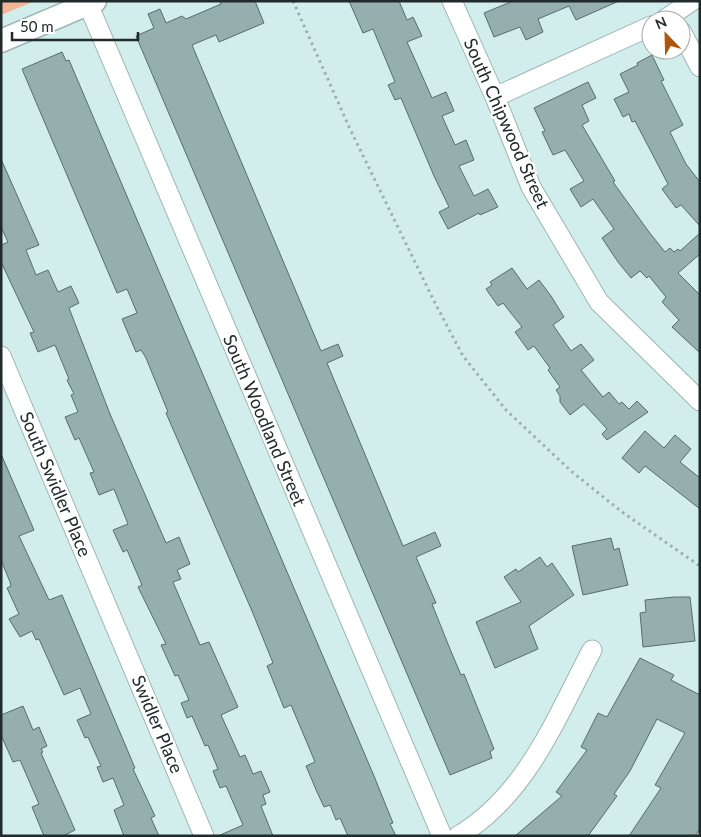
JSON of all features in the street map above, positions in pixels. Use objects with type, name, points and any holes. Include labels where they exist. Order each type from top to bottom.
[{"type":"street","name":"South Chipwood Street","points":[[452,1],[495,97],[531,187],[599,302],[700,401]]},
{"type":"street","points":[[1,41],[91,3]]},
{"type":"street","name":"South Woodland Street","points":[[91,3],[442,836]]},
{"type":"street","points":[[495,97],[641,31]]},
{"type":"street","points":[[691,52],[700,67]]},
{"type":"street","name":"South Swidler Place","points":[[1,356],[111,613]]},
{"type":"street","name":"Swidler Place","points":[[111,613],[204,836]]},
{"type":"street","points":[[458,836],[501,803],[533,763],[592,650]]},
{"type":"path","points":[[293,1],[354,138],[463,356],[506,410],[571,471],[622,512],[700,566]]},
{"type":"shaded area","points":[[1,1],[35,1],[1,15]]},
{"type":"building","points":[[220,1],[255,1],[264,23],[219,42],[216,35],[192,45],[321,351],[338,344],[343,356],[327,363],[403,546],[435,532],[441,546],[416,557],[436,603],[432,604],[450,649],[461,675],[464,674],[494,749],[490,752],[492,758],[450,775],[136,36],[154,28],[148,14],[160,9],[166,23],[182,16],[186,19],[221,4]]},
{"type":"building","points":[[349,1],[399,1],[407,20],[413,17],[422,36],[407,42],[432,98],[446,92],[454,111],[442,116],[455,145],[466,140],[474,160],[459,166],[474,196],[488,189],[498,207],[480,215],[479,213],[448,229],[439,212],[449,207],[401,98],[395,100],[388,85],[395,82],[373,29],[363,33]]},
{"type":"building","points":[[513,1],[619,1],[576,20],[569,6],[538,19],[543,32],[526,40],[520,27],[494,37],[484,13]]},
{"type":"building","points":[[62,52],[66,61],[69,60],[374,776],[393,823],[390,824],[396,836],[348,836],[340,818],[336,820],[330,805],[324,807],[317,792],[306,766],[315,762],[291,705],[284,708],[267,666],[273,663],[252,611],[166,413],[168,412],[146,358],[141,350],[136,352],[122,319],[137,313],[127,289],[117,293],[22,69]]},
{"type":"building","points":[[643,60],[654,60],[664,80],[661,81],[683,125],[670,132],[686,164],[700,182],[700,226],[681,205],[676,208],[662,189],[668,184],[635,121],[632,122],[629,114],[623,117],[614,99],[629,92],[620,74],[638,65],[637,63]]},
{"type":"building","points":[[588,82],[596,98],[582,105],[589,121],[582,125],[615,181],[613,182],[649,232],[665,252],[670,248],[674,252],[678,249],[680,251],[700,233],[700,254],[678,273],[700,295],[700,353],[672,327],[679,320],[662,302],[666,297],[649,276],[647,278],[640,271],[631,278],[618,262],[602,238],[614,229],[593,199],[581,207],[570,189],[584,181],[565,150],[553,155],[542,132],[545,131],[534,108]]},
{"type":"building","points":[[1,159],[39,245],[26,250],[36,275],[48,270],[58,292],[71,286],[79,303],[69,308],[110,414],[166,543],[179,537],[190,564],[177,570],[181,579],[173,582],[200,645],[209,642],[238,707],[221,715],[240,757],[245,755],[253,774],[261,771],[270,792],[263,795],[266,804],[261,806],[273,836],[218,836],[243,825],[226,786],[220,788],[213,771],[218,769],[208,745],[205,746],[192,716],[187,718],[181,703],[189,700],[178,675],[175,676],[161,645],[166,644],[138,587],[142,585],[127,550],[123,552],[113,530],[128,524],[114,489],[99,495],[90,473],[94,472],[79,438],[75,440],[65,417],[78,412],[71,395],[74,394],[67,380],[69,379],[55,345],[38,352],[30,333],[34,332],[1,262],[1,245],[8,242],[1,227]]},
{"type":"building","points":[[512,268],[527,289],[539,280],[551,296],[564,317],[553,325],[571,351],[581,344],[594,360],[581,370],[603,397],[609,392],[619,404],[622,402],[629,409],[637,401],[648,412],[607,440],[602,434],[607,429],[584,404],[570,415],[560,402],[560,396],[556,390],[560,387],[548,370],[550,368],[534,346],[528,350],[515,332],[522,327],[503,303],[498,306],[486,289],[492,285],[490,282]]},
{"type":"building","points":[[645,431],[664,448],[675,435],[691,449],[680,462],[700,478],[700,509],[645,466],[639,473],[622,458]]},
{"type":"building","points":[[1,454],[34,530],[19,536],[49,600],[62,595],[135,768],[133,769],[155,816],[151,818],[159,836],[124,836],[114,810],[124,805],[113,778],[103,782],[97,767],[101,766],[88,737],[85,738],[77,720],[91,714],[80,688],[64,695],[39,639],[36,640],[32,631],[20,637],[9,619],[19,614],[7,588],[11,586],[1,560]]},
{"type":"building","points":[[611,538],[614,550],[619,548],[628,585],[583,595],[572,546]]},
{"type":"building","points":[[540,557],[547,567],[552,563],[574,595],[529,626],[538,649],[495,668],[476,622],[521,602],[504,577],[516,569],[518,572]]},
{"type":"building","points":[[690,597],[695,641],[643,647],[640,613],[646,612],[645,600]]},
{"type":"building","points":[[640,658],[674,675],[671,680],[700,695],[700,829],[695,836],[629,836],[661,788],[655,785],[685,733],[657,719],[630,771],[614,794],[617,796],[588,836],[515,836],[562,796],[556,792],[587,750],[581,747],[598,713],[607,717]]},
{"type":"building","points":[[23,706],[33,730],[39,727],[47,746],[41,749],[43,752],[41,753],[75,830],[63,836],[44,836],[32,807],[39,804],[20,760],[13,762],[1,735],[1,715]]}]
